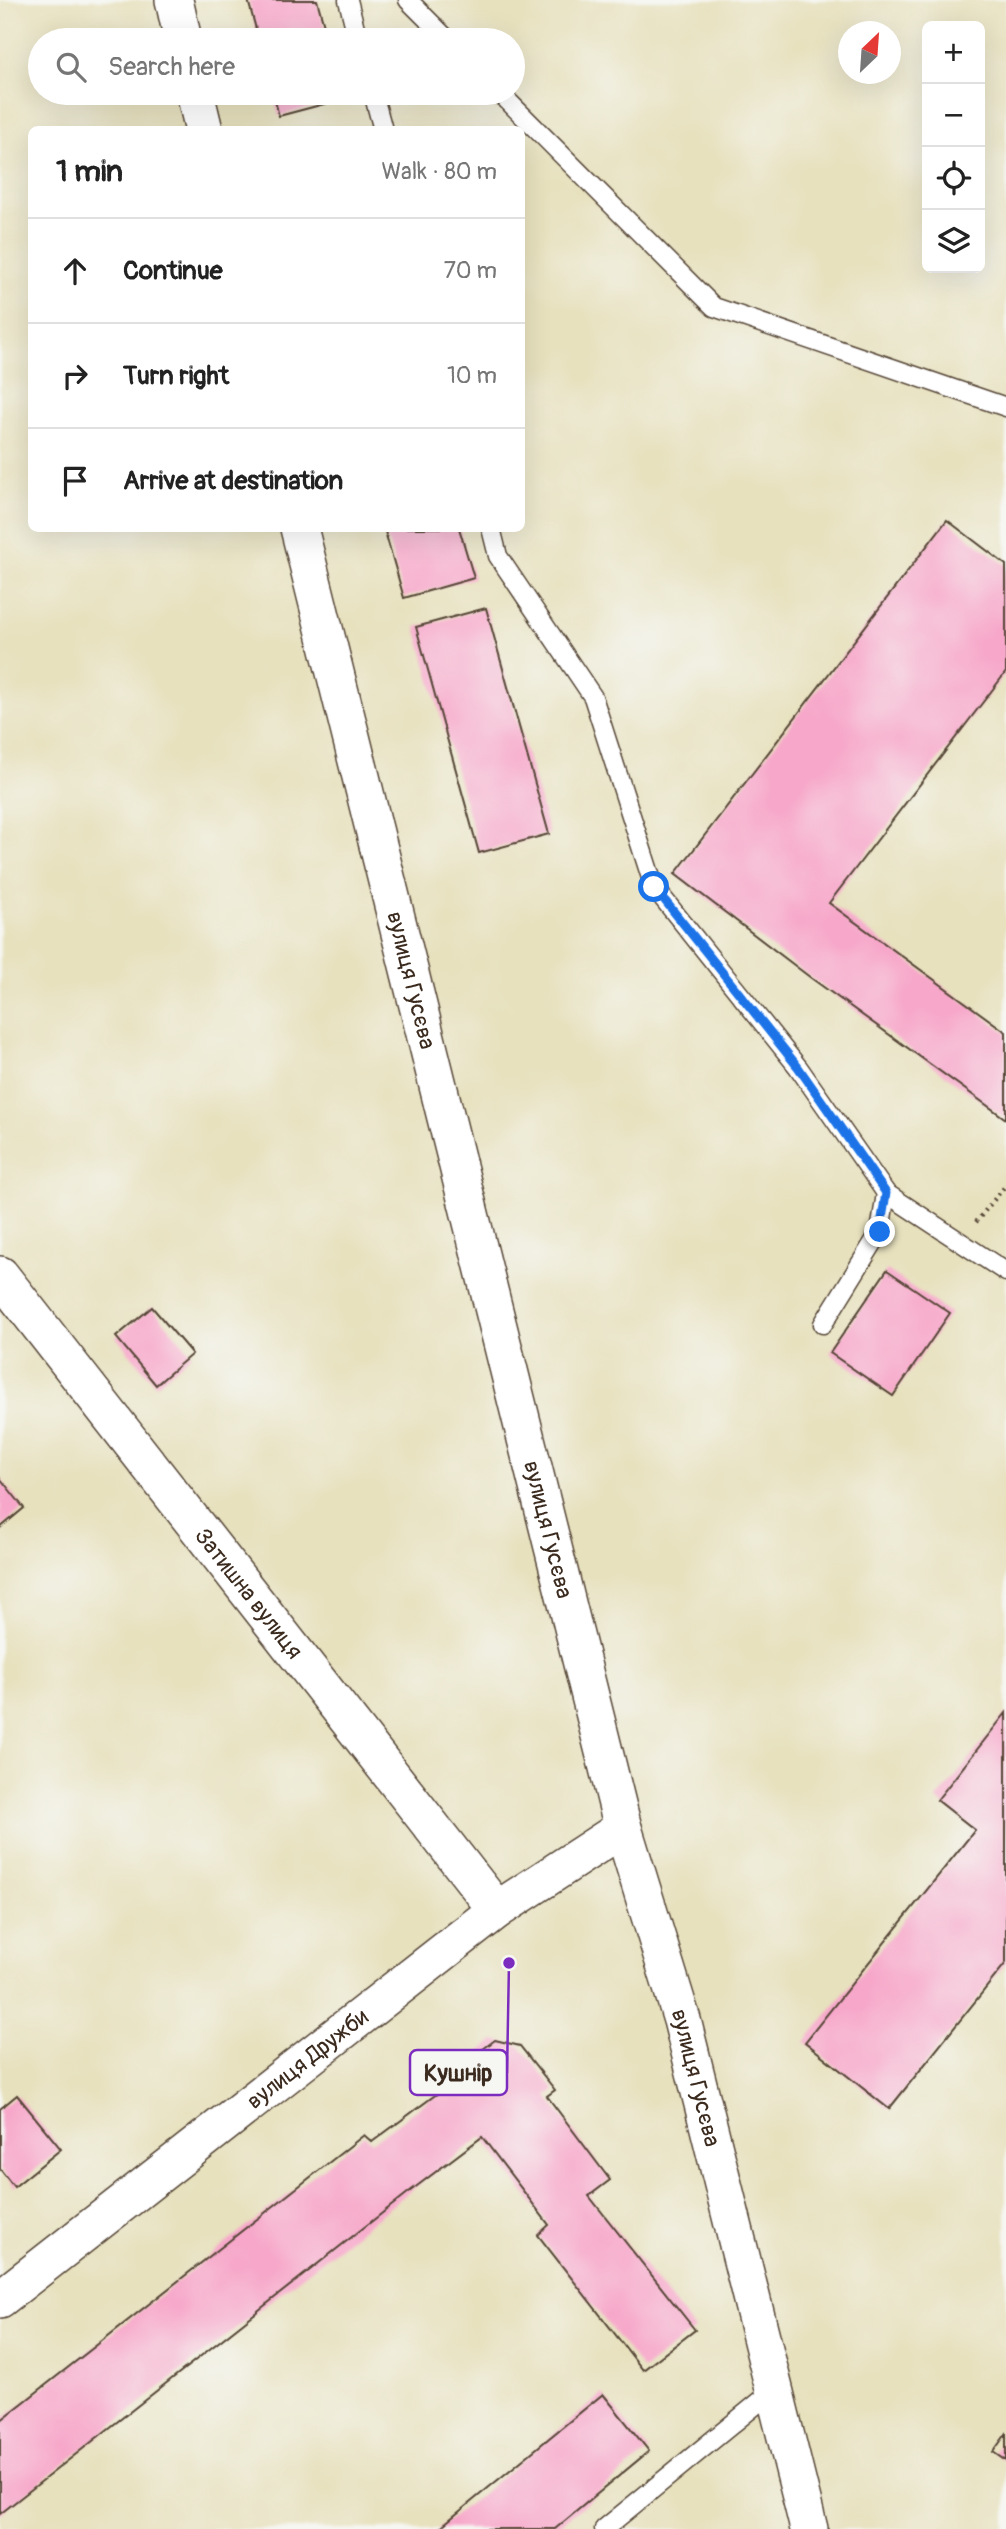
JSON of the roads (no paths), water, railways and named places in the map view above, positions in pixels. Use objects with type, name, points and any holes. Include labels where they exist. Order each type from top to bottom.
[{"type":"street","points":[[174,0],[180,28]]},
{"type":"street","points":[[198,105],[203,126]]},
{"type":"street","name":"вулиця Гусєва","points":[[300,532],[623,1828],[682,2020],[809,2529]]},
{"type":"street","name":"Затишна вулиця","points":[[0,1275],[497,1910]]},
{"type":"street","name":"вулиця Дружби","points":[[0,2299],[497,1910],[623,1828]]},
{"type":"lane","points":[[348,0],[355,28]]},
{"type":"lane","points":[[408,0],[436,28]]},
{"type":"lane","points":[[376,105],[382,126]]},
{"type":"lane","points":[[512,105],[714,307],[1006,407]]},
{"type":"lane","points":[[492,532],[498,556],[593,697],[654,887],[798,1067],[886,1193],[1006,1272]]},
{"type":"lane","points":[[823,1324],[880,1232],[886,1193]]},
{"type":"lane","points":[[604,2529],[775,2390]]},
{"type":"place","name":"Кушнір","points":[[509,1963]]}]
